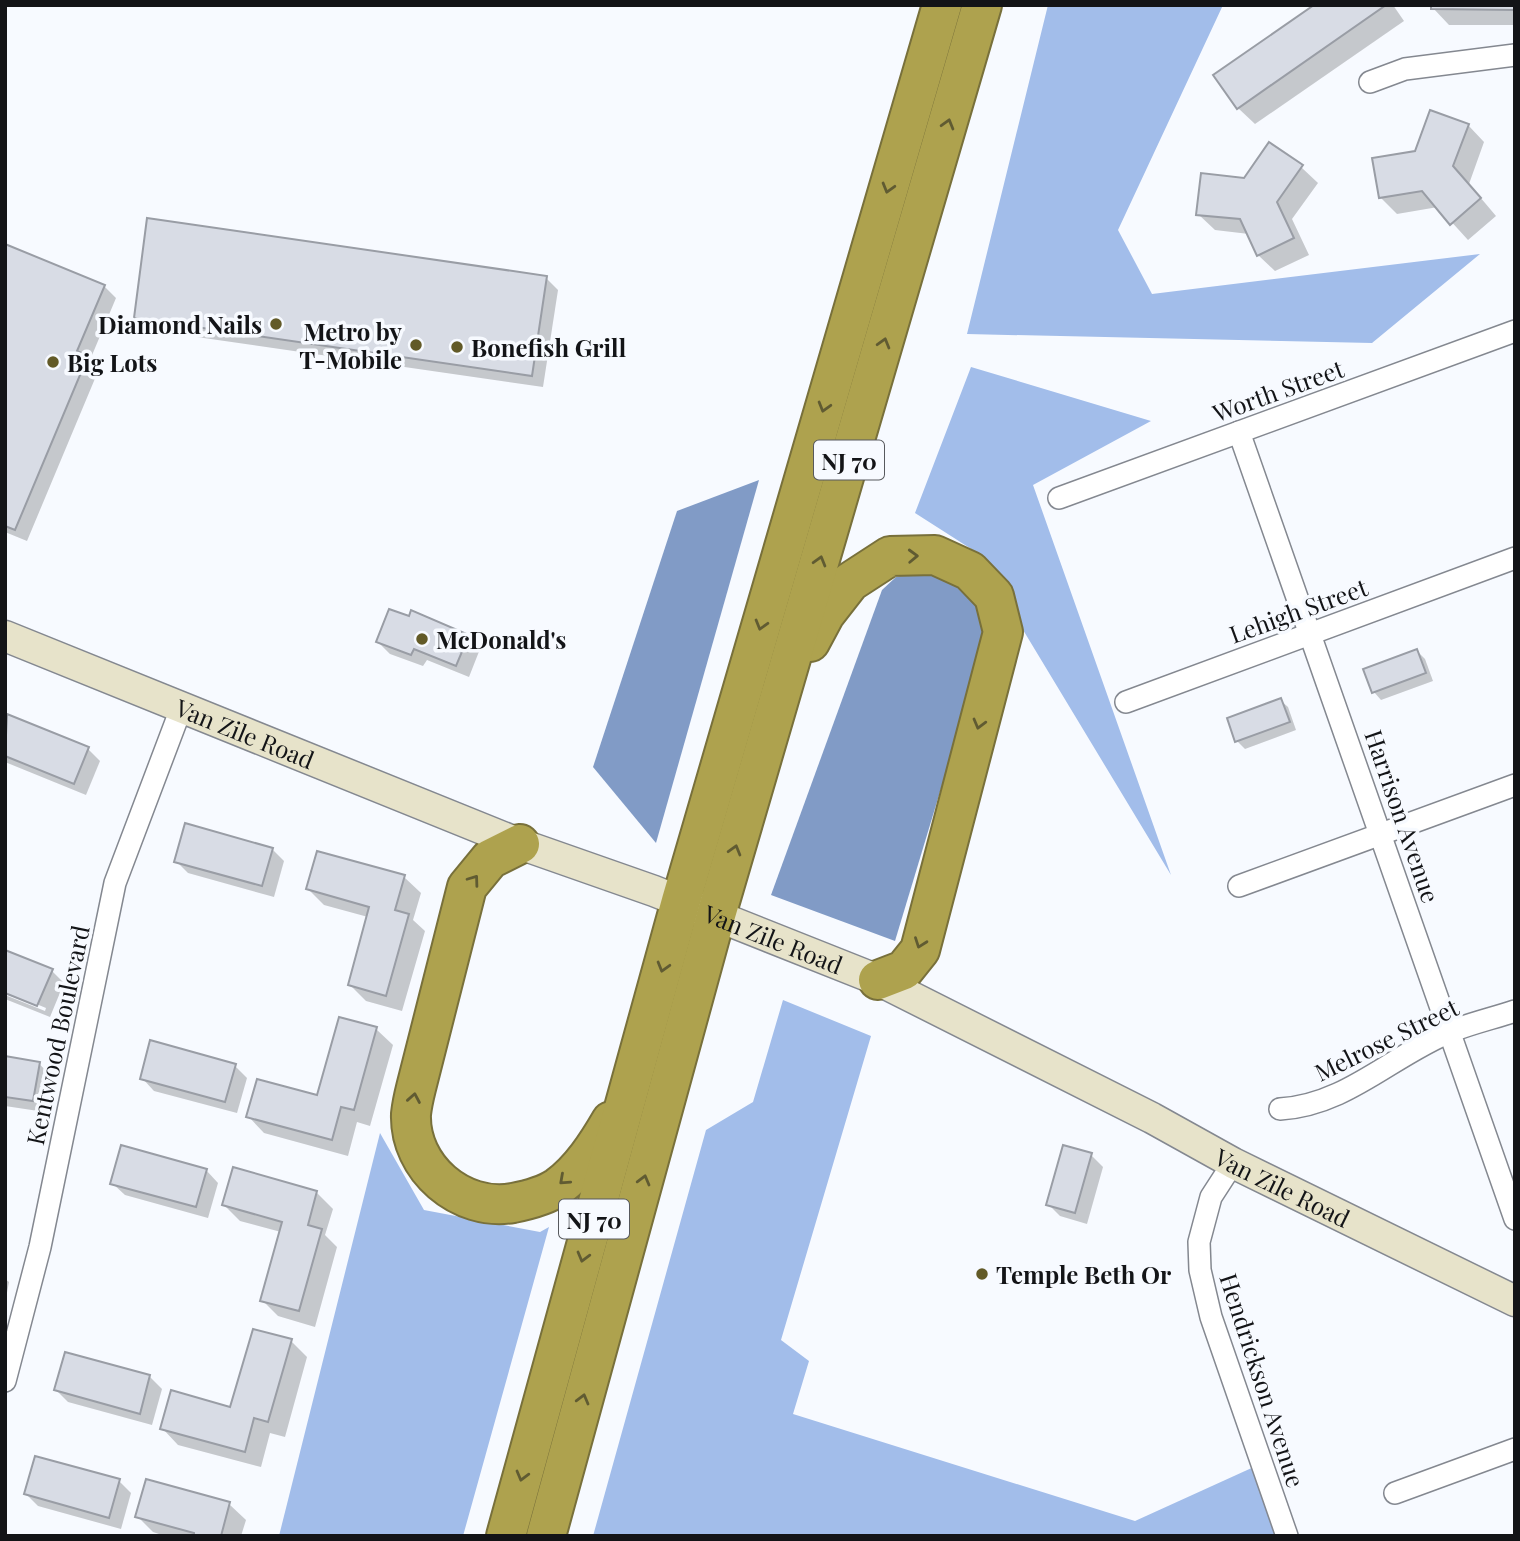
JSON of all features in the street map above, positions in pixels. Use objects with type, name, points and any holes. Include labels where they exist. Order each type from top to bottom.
[{"type":"highway","name":"NJ 70","points":[[546,1536],[699,908],[942,5]]},
{"type":"highway","name":"NJ 70","points":[[506,1536],[631,1085],[777,706],[982,5]]},
{"type":"highway","points":[[777,706],[825,614],[850,582],[890,556],[935,555],[971,571],[995,596],[1003,632],[920,950],[904,970],[878,980]]},
{"type":"highway","points":[[520,844],[490,859],[467,887],[416,1088],[411,1116],[416,1144],[428,1167],[447,1188],[472,1202],[493,1206],[530,1200],[557,1187],[597,1146],[631,1085]]},
{"type":"street","points":[[1370,82],[1405,69],[1515,55]]},
{"type":"street","name":"Worth Street","points":[[1059,498],[1515,331]]},
{"type":"street","name":"Harrison Avenue","points":[[1239,432],[1515,1219]]},
{"type":"street","name":"Lehigh Street","points":[[1126,702],[1515,558]]},
{"type":"street","name":"Van Zile Road","points":[[5,636],[520,844],[699,908],[878,980],[1152,1118],[1233,1163],[1515,1301]]},
{"type":"street","name":"Kentwood Boulevard","points":[[5,1381],[40,1247],[115,883],[182,706]]},
{"type":"street","points":[[1239,886],[1515,785]]},
{"type":"street","name":"Melrose Street","points":[[1280,1109],[1304,1107],[1345,1092],[1451,1031],[1515,1012]]},
{"type":"street","name":"Hendrickson Avenue","points":[[1233,1163],[1211,1197],[1199,1242],[1200,1270],[1214,1326],[1287,1536]]},
{"type":"street","points":[[1395,1493],[1515,1449]]},
{"type":"shaded area","points":[[1048,5],[1223,5],[1118,230],[1152,294],[1480,254],[1372,343],[967,334]]},
{"type":"shaded area","points":[[971,367],[1151,421],[1033,485],[1171,875],[976,552],[915,513]]},
{"type":"shaded area","points":[[759,480],[656,843],[593,767],[677,511]]},
{"type":"shaded area","points":[[929,569],[962,587],[983,608],[987,636],[895,941],[771,895],[882,590],[896,577]]},
{"type":"shaded area","points":[[783,1000],[871,1036],[781,1340],[809,1361],[793,1414],[1135,1521],[1256,1466],[1281,1536],[593,1536],[706,1130],[753,1102]]},
{"type":"shaded area","points":[[380,1133],[424,1210],[540,1232],[549,1227],[463,1536],[279,1536]]},
{"type":"building","points":[[1314,5],[1386,5],[1237,109],[1213,75]]},
{"type":"building","points":[[1431,5],[1515,5],[1515,10],[1431,9]]},
{"type":"building","points":[[1430,110],[1469,124],[1453,166],[1481,198],[1450,225],[1422,191],[1379,198],[1372,158],[1415,151]]},
{"type":"building","points":[[1269,142],[1303,165],[1277,202],[1294,238],[1257,256],[1240,219],[1196,215],[1201,173],[1244,178]]},
{"type":"building","points":[[147,218],[547,276],[532,376],[134,318]]},
{"type":"building","points":[[5,244],[105,285],[77,351],[88,356],[15,530],[5,526]]},
{"type":"building","name":"McDonald's","points":[[389,609],[409,616],[411,610],[469,635],[456,666],[414,649],[411,655],[376,642]]},
{"type":"building","points":[[1417,649],[1426,673],[1372,693],[1363,669]]},
{"type":"building","points":[[1281,698],[1290,722],[1235,742],[1227,718]]},
{"type":"building","points":[[7,714],[89,747],[74,784],[5,756]]},
{"type":"building","points":[[185,823],[273,848],[262,886],[174,862]]},
{"type":"building","points":[[317,851],[405,875],[395,910],[409,914],[386,996],[348,985],[369,907],[306,889]]},
{"type":"building","points":[[5,950],[53,969],[37,1006],[5,993]]},
{"type":"building","points":[[339,1017],[377,1027],[354,1110],[341,1107],[332,1140],[246,1117],[257,1079],[317,1095]]},
{"type":"building","points":[[150,1040],[236,1064],[225,1102],[140,1079]]},
{"type":"building","points":[[5,1056],[40,1062],[33,1101],[5,1097]]},
{"type":"building","points":[[121,1145],[207,1169],[196,1207],[110,1184]]},
{"type":"building","points":[[1063,1145],[1092,1153],[1075,1213],[1046,1205]]},
{"type":"building","points":[[233,1167],[317,1191],[308,1225],[322,1229],[299,1311],[260,1301],[282,1222],[222,1205]]},
{"type":"building","points":[[253,1329],[292,1339],[268,1422],[254,1418],[245,1452],[160,1429],[171,1390],[230,1407]]},
{"type":"building","points":[[65,1352],[150,1375],[140,1414],[54,1390]]},
{"type":"building","points":[[35,1456],[120,1479],[109,1518],[24,1494]]},
{"type":"building","points":[[146,1479],[230,1502],[221,1536],[194,1536],[194,1533],[135,1517]]},
{"type":"place","name":"Diamond Nails","points":[[276,324]]},
{"type":"place","name":"Metro by T-Mobile","points":[[416,345]]},
{"type":"place","name":"Bonefish Grill","points":[[457,347]]},
{"type":"place","name":"Big Lots","points":[[53,362]]},
{"type":"place","name":"McDonald's","points":[[422,639]]},
{"type":"place","name":"Temple Beth Or","points":[[982,1274]]}]
